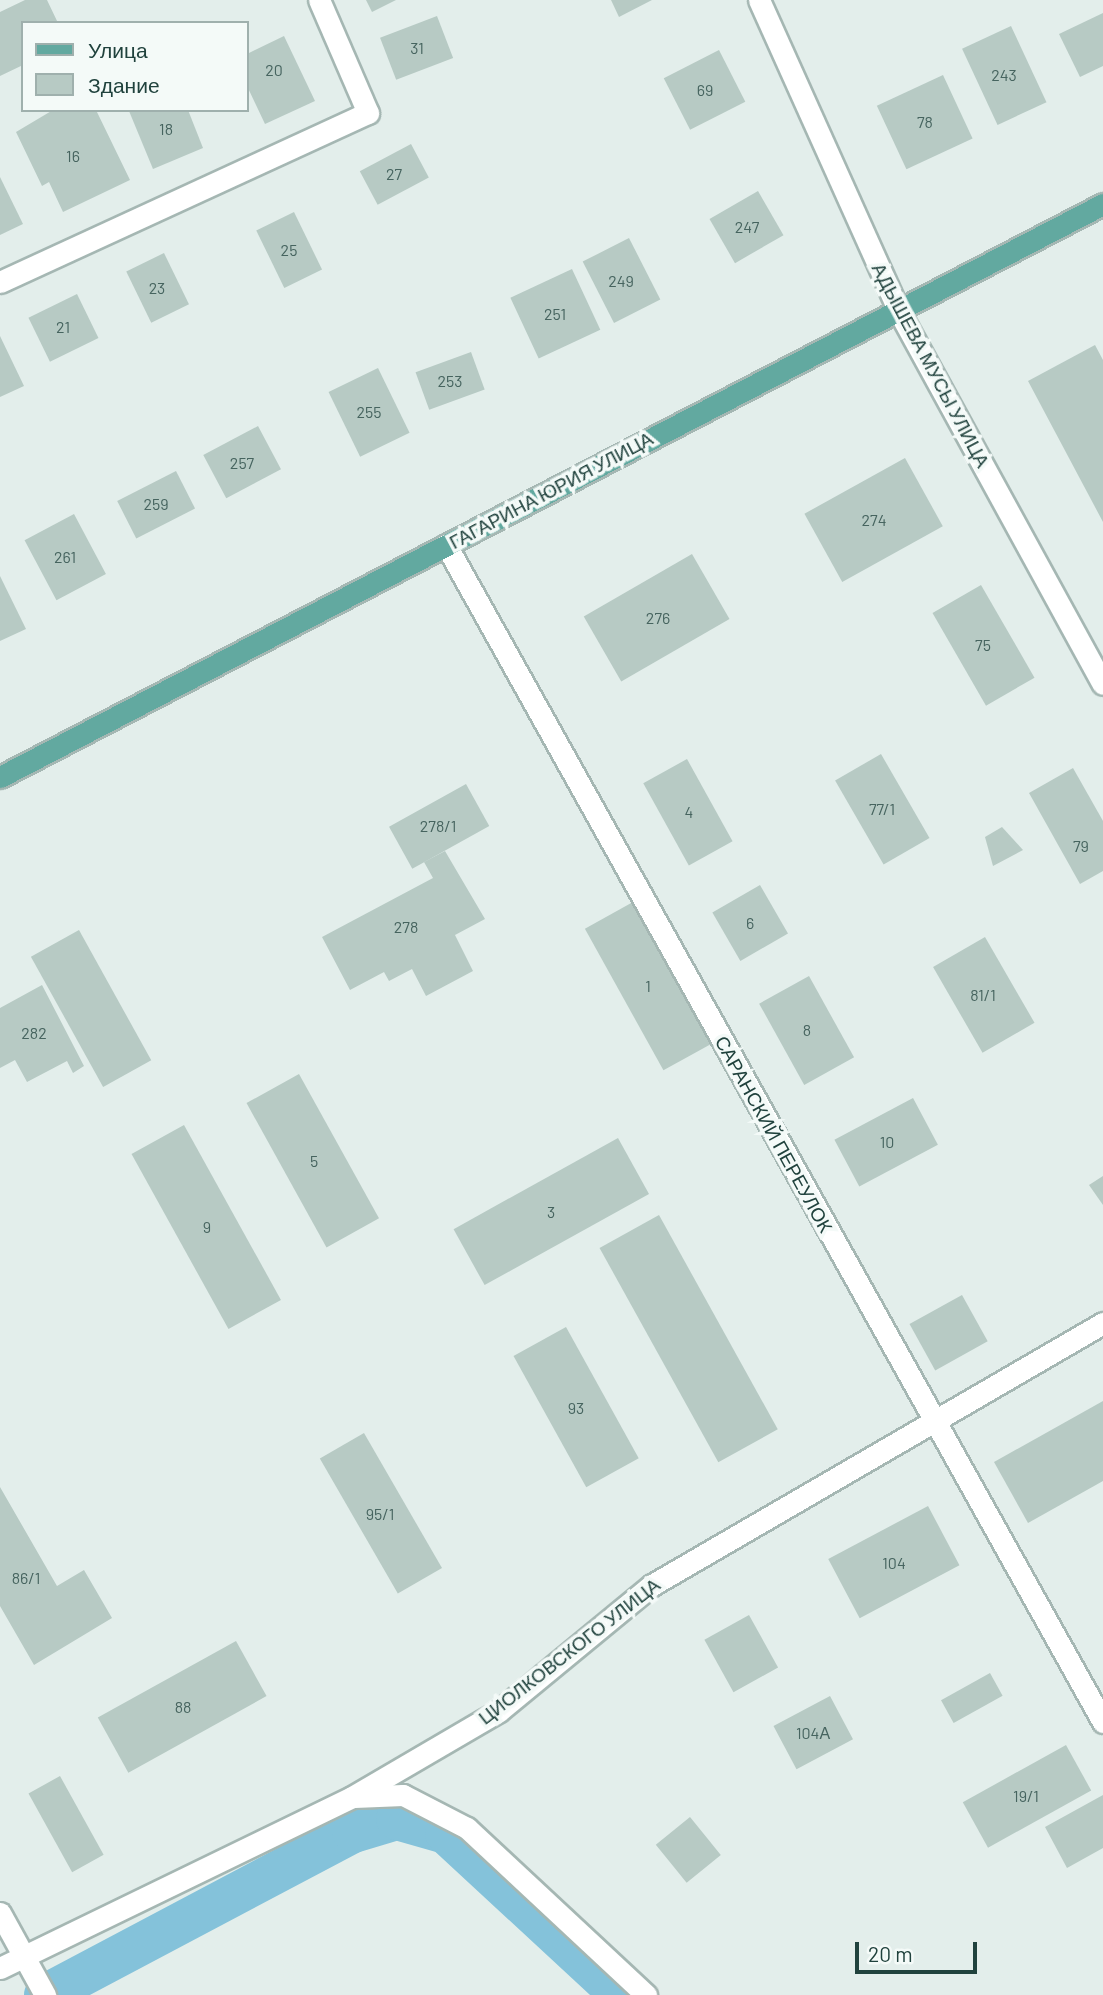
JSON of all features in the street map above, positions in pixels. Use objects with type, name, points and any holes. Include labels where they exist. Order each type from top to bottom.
[{"type":"main road","name":"ГАГАРИНА ЮРИЯ УЛИЦА","points":[[0,777],[1103,204]]},
{"type":"street","points":[[0,282],[368,113],[319,0]]},
{"type":"street","name":"АДЫШЕВА МУСЫ УЛИЦА","points":[[759,0],[898,310],[1103,684]]},
{"type":"street","name":"САРАНСКИЙ ПЕРЕУЛОК","points":[[446,545],[1103,1722]]},
{"type":"street","name":"ЦИОЛКОВСКОГО УЛИЦА","points":[[0,1968],[352,1797],[499,1711],[652,1585],[936,1424],[1103,1323]]},
{"type":"street","points":[[352,1797],[403,1795],[467,1828],[646,1995]]},
{"type":"street","points":[[0,1913],[40,1987]]},
{"type":"building","points":[[25,0],[47,0],[57,21],[21,21],[21,66],[0,76],[0,12]]},
{"type":"building","points":[[366,0],[396,0],[372,12]]},
{"type":"building","points":[[611,0],[652,0],[619,17]]},
{"type":"building","points":[[1103,13],[1103,66],[1080,77],[1059,34]]},
{"type":"building","points":[[437,16],[453,58],[396,80],[380,38]]},
{"type":"building","points":[[1011,26],[1046,102],[998,125],[962,49]]},
{"type":"building","points":[[284,36],[315,101],[265,124],[248,88],[248,54]]},
{"type":"building","points":[[719,50],[745,102],[690,130],[664,78]]},
{"type":"building","points":[[943,75],[973,138],[906,169],[877,106]]},
{"type":"building","points":[[50,112],[97,112],[130,180],[63,212],[49,182],[42,186],[16,132]]},
{"type":"building","points":[[129,112],[189,112],[203,148],[153,169]]},
{"type":"building","points":[[411,144],[429,178],[378,205],[360,171]]},
{"type":"building","points":[[0,177],[23,224],[0,235]]},
{"type":"building","points":[[758,191],[784,235],[735,263],[710,219]]},
{"type":"building","points":[[294,212],[322,270],[284,288],[256,230]]},
{"type":"building","points":[[629,238],[660,299],[614,323],[583,262]]},
{"type":"building","points":[[164,253],[189,304],[151,323],[126,271]]},
{"type":"building","points":[[572,269],[600,330],[539,358],[510,298]]},
{"type":"building","points":[[77,294],[98,338],[50,362],[28,318]]},
{"type":"building","points":[[0,336],[24,386],[0,397]]},
{"type":"building","points":[[1095,345],[1103,360],[1103,522],[1028,381]]},
{"type":"building","points":[[471,352],[485,390],[429,410],[416,372]]},
{"type":"building","points":[[378,368],[410,433],[360,457],[329,392]]},
{"type":"building","points":[[258,426],[281,469],[226,498],[203,455]]},
{"type":"building","points":[[905,458],[943,526],[842,582],[804,514]]},
{"type":"building","points":[[176,471],[195,508],[136,538],[117,501]]},
{"type":"building","points":[[74,514],[106,574],[56,600],[25,540]]},
{"type":"building","points":[[692,554],[730,619],[621,681],[584,616]]},
{"type":"building","points":[[0,576],[26,629],[0,641]]},
{"type":"building","points":[[981,585],[1034,678],[986,706],[933,613]]},
{"type":"building","points":[[881,754],[930,838],[884,865],[835,780]]},
{"type":"building","points":[[687,759],[733,841],[689,865],[643,783]]},
{"type":"building","points":[[1073,768],[1103,821],[1103,871],[1080,884],[1029,793]]},
{"type":"building","points":[[466,784],[489,826],[412,869],[389,827]]},
{"type":"building","points":[[1002,827],[1023,850],[993,866],[985,837]]},
{"type":"building","points":[[445,851],[485,919],[455,935],[473,971],[426,996],[412,969],[389,981],[384,972],[350,990],[322,937],[433,878],[424,862]]},
{"type":"building","points":[[760,885],[788,933],[740,961],[712,913]]},
{"type":"building","points":[[633,902],[712,1044],[663,1070],[585,929]]},
{"type":"building","points":[[79,930],[151,1060],[103,1087],[31,957]]},
{"type":"building","points":[[985,937],[1034,1023],[983,1053],[933,967]]},
{"type":"building","points":[[809,976],[854,1057],[804,1085],[759,1004]]},
{"type":"building","points":[[42,985],[84,1066],[73,1073],[67,1061],[27,1082],[15,1060],[0,1068],[0,1008]]},
{"type":"building","points":[[299,1074],[379,1218],[327,1247],[247,1103]]},
{"type":"building","points":[[913,1098],[938,1145],[859,1187],[834,1140]]},
{"type":"building","points":[[184,1125],[281,1300],[228,1329],[132,1154]]},
{"type":"building","points":[[618,1138],[649,1194],[485,1285],[454,1229]]},
{"type":"building","points":[[1103,1176],[1103,1205],[1089,1185]]},
{"type":"building","points":[[659,1215],[778,1429],[718,1462],[600,1248]]},
{"type":"building","points":[[962,1295],[988,1341],[935,1370],[910,1324]]},
{"type":"building","points":[[566,1327],[639,1458],[586,1487],[514,1356]]},
{"type":"building","points":[[1103,1401],[1103,1481],[1028,1523],[994,1462]]},
{"type":"building","points":[[364,1433],[442,1568],[398,1594],[320,1458]]},
{"type":"building","points":[[0,1487],[57,1586],[84,1570],[112,1618],[34,1665],[0,1606]]},
{"type":"building","points":[[928,1506],[959,1565],[860,1618],[828,1559]]},
{"type":"building","points":[[749,1615],[778,1667],[733,1692],[704,1640]]},
{"type":"building","points":[[236,1641],[267,1696],[128,1773],[98,1718]]},
{"type":"building","points":[[990,1673],[1003,1696],[954,1723],[941,1700]]},
{"type":"building","points":[[830,1696],[853,1739],[796,1769],[773,1726]]},
{"type":"building","points":[[1066,1745],[1091,1790],[988,1848],[963,1802]]},
{"type":"building","points":[[60,1776],[104,1855],[72,1872],[29,1793]]},
{"type":"building","points":[[1103,1795],[1103,1848],[1067,1868],[1045,1827]]},
{"type":"building","points":[[690,1817],[721,1855],[687,1883],[656,1845]]},
{"type":"waterway","points":[[45,1995],[353,1832],[397,1819],[446,1833],[621,1995]]}]
